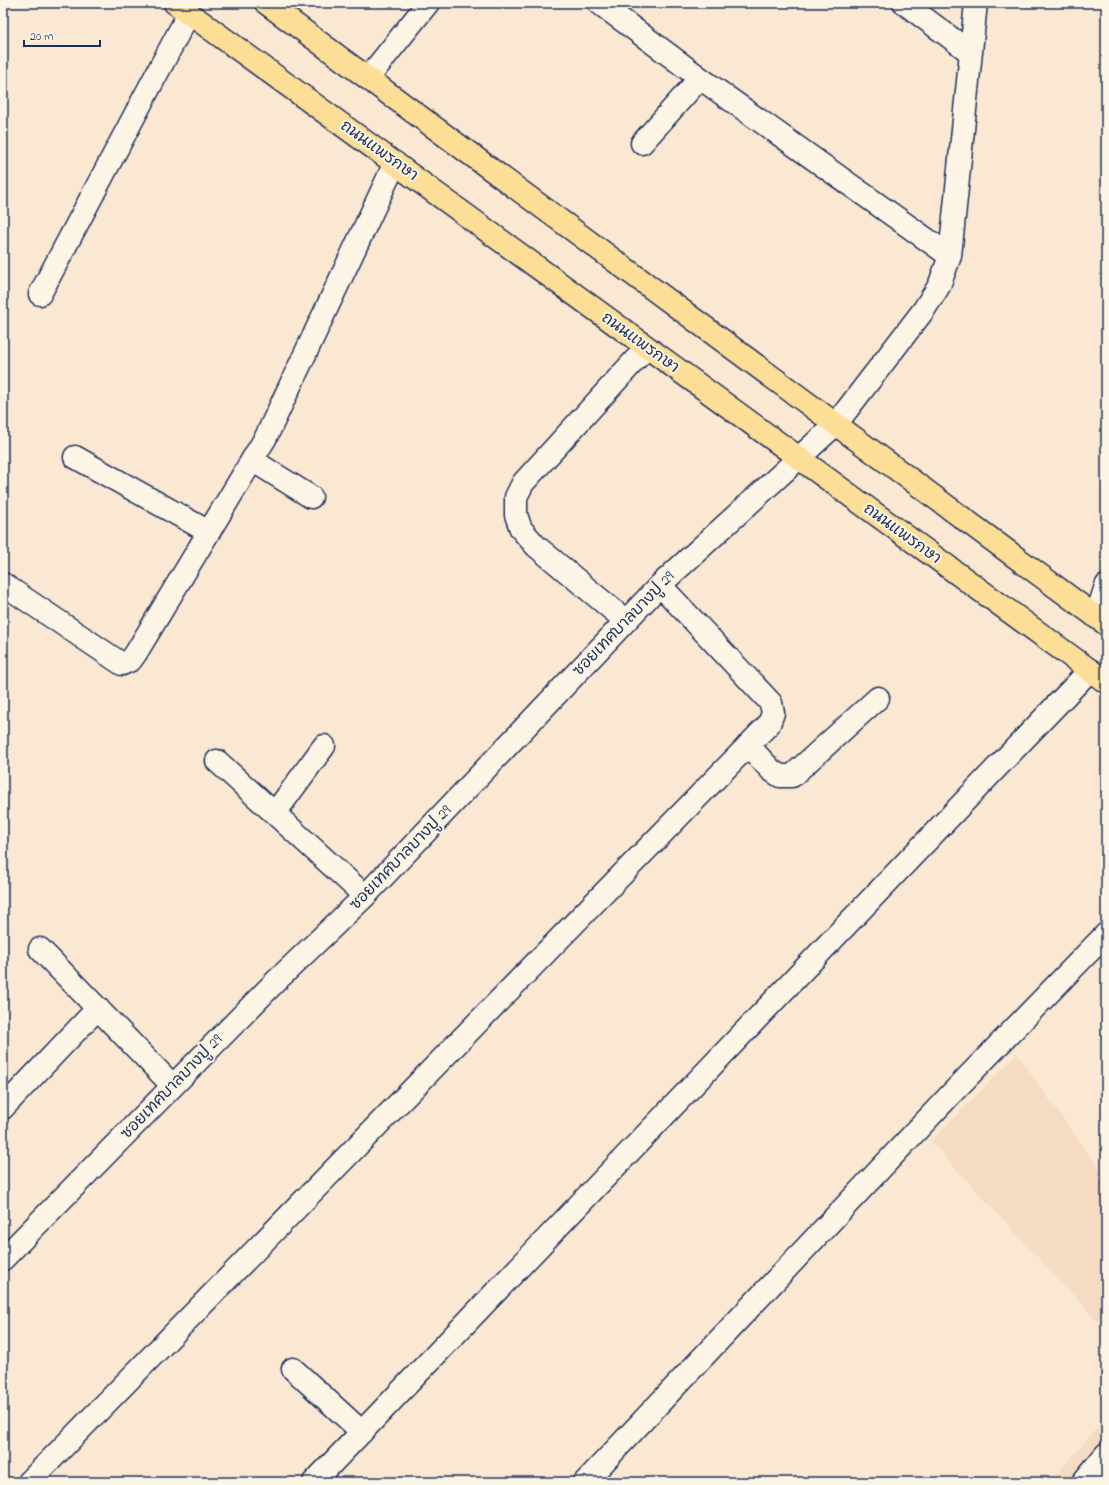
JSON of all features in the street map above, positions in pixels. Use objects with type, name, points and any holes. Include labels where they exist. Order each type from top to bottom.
[{"type":"main road","points":[[266,3],[1101,620]]},
{"type":"main road","name":"ถนนแพรกษา","points":[[182,8],[646,348],[1098,676]]},
{"type":"street","points":[[368,78],[428,3]]},
{"type":"street","points":[[599,3],[700,78],[950,256]]},
{"type":"street","points":[[904,3],[971,53]]},
{"type":"street","name":"ซอยเทศบาลบางปู 29","points":[[3,1259],[274,984],[366,896],[660,585],[836,424],[923,311],[939,286],[950,256],[976,3]]},
{"type":"street","points":[[40,294],[182,8]]},
{"type":"street","points":[[642,143],[700,78]]},
{"type":"street","points":[[3,584],[122,664],[131,660],[266,437],[395,163]]},
{"type":"street","points":[[626,621],[536,546],[521,529],[516,515],[516,497],[523,484],[646,348]]},
{"type":"street","points":[[74,457],[209,532]]},
{"type":"street","points":[[252,460],[311,497]]},
{"type":"street","points":[[29,1482],[769,724],[773,713],[771,703],[660,585]]},
{"type":"street","points":[[1101,620],[1106,586]]},
{"type":"street","points":[[314,1482],[1098,676]]},
{"type":"street","points":[[748,745],[771,770],[780,776],[792,776],[878,698]]},
{"type":"street","points":[[275,813],[324,746]]},
{"type":"street","points":[[217,761],[366,896]]},
{"type":"street","points":[[585,1482],[952,1093],[1106,934]]},
{"type":"street","points":[[40,949],[173,1086]]},
{"type":"street","points":[[3,1108],[98,1008]]},
{"type":"street","points":[[293,1369],[362,1432]]},
{"type":"street","points":[[1083,1482],[1106,1454]]},
{"type":"shaded area","points":[[1017,1054],[1106,1179],[1106,1330],[931,1142]]},
{"type":"shaded area","points":[[1106,1418],[1106,1482],[1050,1482]]}]
